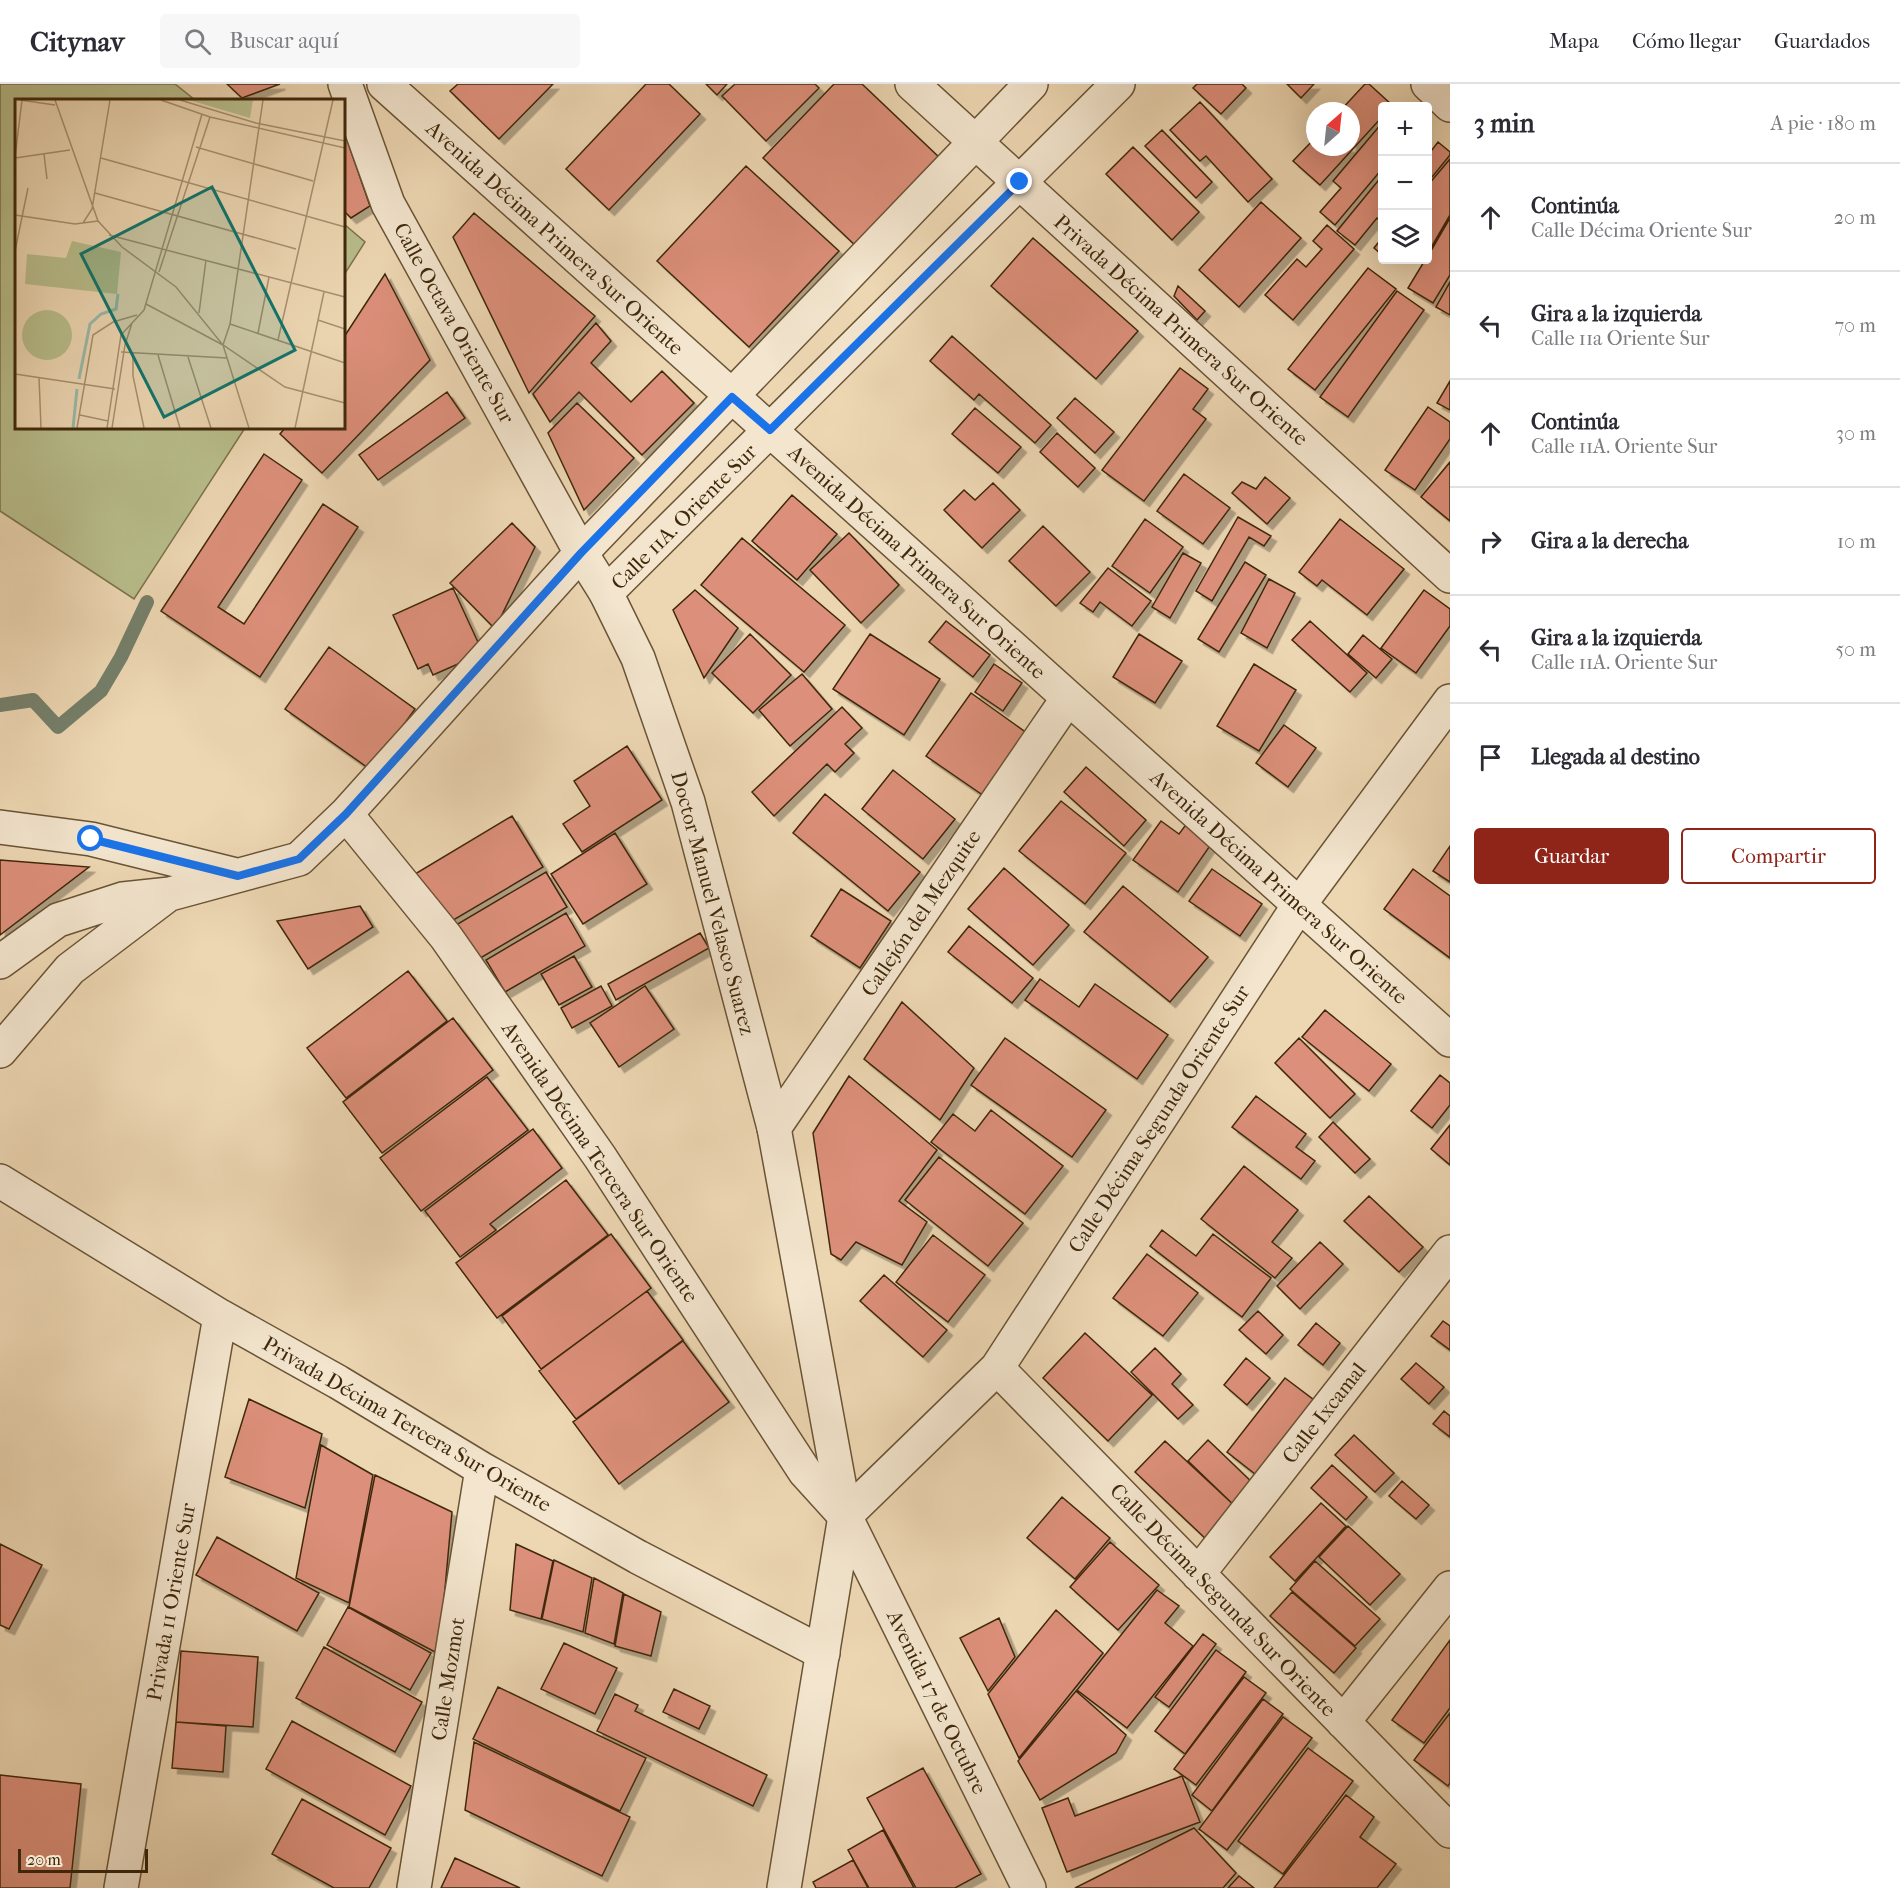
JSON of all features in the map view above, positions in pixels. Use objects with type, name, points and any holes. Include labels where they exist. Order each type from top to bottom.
[{"type":"street","name":"Calle Octava Oriente Sur","points":[[345,84],[388,204],[581,553]]},
{"type":"street","name":"Avenida Décima Primera Sur Oriente","points":[[384,84],[1450,1040]]},
{"type":"street","name":"Privada Décima Primera Sur Oriente","points":[[912,84],[1450,576]]},
{"type":"street","points":[[0,962],[58,920],[123,899],[170,894],[299,859],[346,814],[581,553],[1031,84]]},
{"type":"street","name":"Calle 11A. Oriente Sur","points":[[606,593],[1118,84]]},
{"type":"street","points":[[1428,84],[1450,105]]},
{"type":"street","name":"Doctor Manuel Velasco Suarez","points":[[581,553],[606,593],[638,658],[688,802],[774,1128],[844,1516]]},
{"type":"street","name":"Callejón del Mezquite","points":[[774,1128],[1068,698]]},
{"type":"street","name":"Calle Décima Segunda Oriente Sur","points":[[844,1516],[997,1368],[1299,905],[1450,701]]},
{"type":"street","name":"Avenida Décima Tercera Sur Oriente","points":[[346,814],[446,937],[600,1157],[806,1472],[844,1516]]},
{"type":"street","points":[[0,827],[91,839],[238,876]]},
{"type":"street","points":[[0,1051],[70,969],[170,894]]},
{"type":"street","name":"Privada Décima Tercera Sur Oriente","points":[[3,1192],[338,1382],[482,1469],[638,1557],[823,1653]]},
{"type":"street","name":"Calle Ixcamal","points":[[1198,1574],[1450,1252]]},
{"type":"street","name":"Privada 11 Oriente Sur","points":[[121,1888],[220,1316]]},
{"type":"street","name":"Calle Décima Segunda Sur Oriente","points":[[997,1368],[1450,1832]]},
{"type":"street","name":"Calle Mozmot","points":[[414,1888],[482,1469]]},
{"type":"street","points":[[784,1888],[844,1516]]},
{"type":"street","name":"Avenida 17 de Octubre","points":[[844,1516],[1029,1888]]},
{"type":"street","points":[[1343,1722],[1450,1588]]},
{"type":"green space","points":[[0,84],[175,84],[194,99],[15,99],[15,429],[244,429],[134,599],[0,511]]},
{"type":"green space","points":[[345,225],[365,242],[345,273]]},
{"type":"building","points":[[227,84],[280,84],[242,98]]},
{"type":"building","points":[[458,84],[553,84],[499,139],[450,91]]},
{"type":"building","points":[[646,84],[669,84],[700,114],[609,210],[566,169]]},
{"type":"building","points":[[706,84],[727,84],[717,95]]},
{"type":"building","points":[[735,84],[815,84],[819,88],[766,141],[722,96]]},
{"type":"building","points":[[834,84],[862,84],[942,160],[858,248],[763,158]]},
{"type":"building","points":[[1197,84],[1242,84],[1246,88],[1221,114],[1193,88]]},
{"type":"building","points":[[1287,84],[1314,84],[1301,98]]},
{"type":"building","points":[[1365,84],[1369,84],[1389,102],[1378,102],[1378,121],[1360,141],[1360,102],[1348,102]]},
{"type":"building","points":[[1200,102],[1272,179],[1248,202],[1206,156],[1200,161],[1170,130]]},
{"type":"building","points":[[1378,128],[1378,174],[1335,225],[1320,212],[1341,188],[1333,181],[1354,156],[1360,156],[1360,149]]},
{"type":"building","points":[[1162,130],[1212,182],[1196,198],[1145,146]]},
{"type":"building","points":[[345,134],[370,206],[351,218],[345,212]]},
{"type":"building","points":[[1438,142],[1450,152],[1450,155],[1432,177],[1432,156],[1432,150]]},
{"type":"building","points":[[1133,147],[1199,212],[1172,240],[1106,174]]},
{"type":"building","points":[[1306,147],[1306,156],[1346,156],[1320,185],[1293,161]]},
{"type":"building","points":[[1450,159],[1450,215],[1432,246],[1432,210],[1432,180]]},
{"type":"building","points":[[746,166],[839,251],[749,347],[657,261]]},
{"type":"building","points":[[1378,181],[1378,219],[1355,245],[1337,231]]},
{"type":"building","points":[[1261,202],[1301,238],[1239,307],[1199,270]]},
{"type":"building","points":[[474,213],[595,316],[529,393],[453,237]]},
{"type":"building","points":[[1450,218],[1450,275],[1433,303],[1408,288],[1423,264],[1432,264],[1432,249]]},
{"type":"building","points":[[1327,225],[1354,249],[1293,320],[1265,295],[1297,259],[1306,267],[1322,249],[1313,241]]},
{"type":"building","points":[[1033,238],[1138,331],[1096,379],[991,286]]},
{"type":"building","points":[[1368,268],[1396,289],[1315,390],[1288,369]]},
{"type":"building","points":[[385,274],[430,360],[322,473],[280,434],[284,429],[345,429],[345,335]]},
{"type":"building","points":[[1450,282],[1450,315],[1436,307]]},
{"type":"building","points":[[1178,286],[1205,311],[1197,320],[1174,296]]},
{"type":"building","points":[[1397,291],[1424,310],[1348,417],[1320,397]]},
{"type":"building","points":[[596,323],[611,341],[591,363],[631,402],[662,371],[694,403],[642,455],[579,392],[550,422],[533,394]]},
{"type":"building","points":[[952,336],[1051,425],[1035,443],[979,394],[974,400],[930,361]]},
{"type":"building","points":[[1180,368],[1208,389],[1193,409],[1206,419],[1144,501],[1102,470]]},
{"type":"building","points":[[1450,381],[1450,410],[1437,403]]},
{"type":"building","points":[[447,392],[465,418],[378,480],[359,455]]},
{"type":"building","points":[[1075,398],[1114,432],[1095,453],[1057,418]]},
{"type":"building","points":[[577,403],[634,458],[584,510],[548,433]]},
{"type":"building","points":[[1428,407],[1450,422],[1450,439],[1415,490],[1385,470]]},
{"type":"building","points":[[975,408],[1021,447],[998,473],[952,434]]},
{"type":"building","points":[[1057,433],[1095,468],[1078,487],[1040,452]]},
{"type":"building","points":[[264,454],[302,480],[218,607],[244,624],[323,504],[358,527],[260,677],[161,611]]},
{"type":"building","points":[[1450,462],[1450,521],[1421,497]]},
{"type":"building","points":[[1184,474],[1230,508],[1203,544],[1157,511]]},
{"type":"building","points":[[1265,477],[1290,498],[1267,524],[1232,493],[1242,482],[1256,489]]},
{"type":"building","points":[[993,483],[1020,510],[982,548],[944,510],[964,490],[975,500]]},
{"type":"building","points":[[792,495],[837,534],[797,580],[752,541]]},
{"type":"building","points":[[1238,517],[1271,536],[1264,546],[1249,537],[1212,601],[1196,591]]},
{"type":"building","points":[[1145,519],[1183,547],[1150,593],[1112,566]]},
{"type":"building","points":[[1340,519],[1404,569],[1367,615],[1322,580],[1317,586],[1299,572]]},
{"type":"building","points":[[512,523],[535,547],[495,629],[450,583]]},
{"type":"building","points":[[1043,526],[1090,572],[1056,606],[1009,561]]},
{"type":"building","points":[[849,533],[899,585],[861,623],[810,570]]},
{"type":"building","points":[[742,538],[845,625],[804,672],[701,585]]},
{"type":"building","points":[[1183,553],[1201,563],[1170,618],[1152,607]]},
{"type":"building","points":[[1245,562],[1266,575],[1219,652],[1198,639]]},
{"type":"building","points":[[1108,568],[1151,601],[1132,626],[1100,602],[1093,612],[1080,603]]},
{"type":"building","points":[[1269,579],[1295,593],[1267,648],[1241,633]]},
{"type":"building","points":[[453,588],[483,653],[433,675],[428,664],[418,669],[393,615]]},
{"type":"building","points":[[695,590],[738,628],[704,678],[673,610]]},
{"type":"building","points":[[1424,590],[1450,609],[1450,626],[1416,673],[1381,648]]},
{"type":"building","points":[[946,621],[990,655],[973,677],[929,642]]},
{"type":"building","points":[[1310,621],[1367,673],[1350,692],[1292,640]]},
{"type":"building","points":[[750,634],[791,675],[753,713],[712,673]]},
{"type":"building","points":[[870,634],[940,679],[904,735],[833,689]]},
{"type":"building","points":[[1139,634],[1182,661],[1155,703],[1113,677]]},
{"type":"building","points":[[1363,635],[1392,659],[1376,678],[1348,654]]},
{"type":"building","points":[[329,647],[415,709],[371,770],[285,709]]},
{"type":"building","points":[[994,664],[1022,683],[1003,711],[975,692]]},
{"type":"building","points":[[1254,664],[1296,690],[1259,751],[1217,726]]},
{"type":"building","points":[[802,674],[832,709],[790,746],[759,710]]},
{"type":"building","points":[[971,693],[1031,736],[987,798],[926,756]]},
{"type":"building","points":[[842,707],[862,728],[845,744],[854,753],[835,772],[827,764],[774,816],[752,792]]},
{"type":"building","points":[[1284,725],[1316,748],[1288,787],[1256,763]]},
{"type":"building","points":[[627,746],[662,800],[582,852],[563,824],[590,806],[574,781]]},
{"type":"building","points":[[1086,767],[1146,820],[1124,846],[1064,792]]},
{"type":"building","points":[[893,770],[955,819],[923,859],[862,809]]},
{"type":"building","points":[[825,794],[920,872],[888,911],[793,833]]},
{"type":"building","points":[[1061,801],[1126,853],[1085,904],[1019,851]]},
{"type":"building","points":[[512,816],[543,867],[445,925],[415,874]]},
{"type":"building","points":[[1161,821],[1179,834],[1188,822],[1214,840],[1178,892],[1133,860]]},
{"type":"building","points":[[615,833],[647,884],[583,924],[551,874]]},
{"type":"building","points":[[1450,846],[1450,882],[1433,871]]},
{"type":"building","points":[[0,860],[89,867],[0,935]]},
{"type":"building","points":[[1004,868],[1069,925],[1033,965],[968,909]]},
{"type":"building","points":[[1212,869],[1262,904],[1240,936],[1189,901]]},
{"type":"building","points":[[1413,869],[1450,896],[1450,958],[1384,909]]},
{"type":"building","points":[[546,872],[567,907],[477,960],[456,925]]},
{"type":"building","points":[[1123,886],[1208,957],[1170,1002],[1084,932]]},
{"type":"building","points":[[841,889],[891,921],[860,968],[811,936]]},
{"type":"building","points":[[360,906],[373,927],[308,969],[277,921]]},
{"type":"building","points":[[566,913],[585,946],[505,992],[486,960]]},
{"type":"building","points":[[969,926],[1033,978],[1012,1003],[948,952]]},
{"type":"building","points":[[700,933],[709,948],[616,1000],[608,984]]},
{"type":"building","points":[[574,956],[592,987],[559,1005],[541,974]]},
{"type":"building","points":[[408,971],[447,1021],[346,1098],[307,1048]]},
{"type":"building","points":[[1040,979],[1079,1007],[1095,984],[1168,1035],[1137,1079],[1025,1000]]},
{"type":"building","points":[[601,986],[612,1006],[572,1028],[561,1008]]},
{"type":"building","points":[[645,986],[674,1029],[619,1067],[590,1023]]},
{"type":"building","points":[[902,1002],[974,1068],[940,1120],[864,1059]]},
{"type":"building","points":[[1325,1010],[1391,1064],[1369,1091],[1302,1037]]},
{"type":"building","points":[[453,1018],[493,1070],[382,1153],[343,1102]]},
{"type":"building","points":[[1005,1038],[1106,1110],[1072,1157],[971,1085]]},
{"type":"building","points":[[1299,1038],[1355,1094],[1330,1118],[1275,1063]]},
{"type":"building","points":[[1440,1075],[1450,1083],[1450,1105],[1432,1128],[1411,1111]]},
{"type":"building","points":[[849,1076],[937,1150],[899,1201],[927,1222],[902,1265],[856,1242],[841,1260],[831,1254],[813,1133]]},
{"type":"building","points":[[487,1077],[528,1130],[421,1211],[380,1158]]},
{"type":"building","points":[[1256,1096],[1306,1134],[1296,1147],[1315,1161],[1301,1179],[1232,1127]]},
{"type":"building","points":[[991,1110],[1063,1166],[1025,1214],[931,1142],[953,1114],[975,1131]]},
{"type":"building","points":[[1333,1122],[1370,1159],[1355,1173],[1319,1137]]},
{"type":"building","points":[[1450,1125],[1450,1165],[1431,1149]]},
{"type":"building","points":[[533,1129],[562,1168],[490,1224],[496,1230],[460,1257],[425,1211]]},
{"type":"building","points":[[939,1157],[1023,1223],[988,1266],[905,1200]]},
{"type":"building","points":[[1244,1166],[1298,1210],[1272,1242],[1292,1258],[1275,1278],[1201,1219]]},
{"type":"building","points":[[566,1180],[608,1235],[497,1318],[456,1263]]},
{"type":"building","points":[[1369,1196],[1423,1247],[1399,1272],[1344,1221]]},
{"type":"building","points":[[1162,1230],[1196,1256],[1213,1234],[1271,1278],[1242,1317],[1150,1246]]},
{"type":"building","points":[[611,1234],[651,1288],[541,1369],[502,1316]]},
{"type":"building","points":[[933,1235],[985,1275],[948,1322],[896,1282]]},
{"type":"building","points":[[1320,1242],[1343,1264],[1300,1309],[1277,1286]]},
{"type":"building","points":[[1147,1254],[1198,1293],[1163,1336],[1113,1298]]},
{"type":"building","points":[[884,1275],[947,1330],[923,1357],[860,1301]]},
{"type":"building","points":[[647,1291],[683,1340],[576,1419],[539,1371]]},
{"type":"building","points":[[1258,1311],[1283,1335],[1266,1354],[1239,1330]]},
{"type":"building","points":[[1443,1321],[1450,1326],[1450,1350],[1431,1336]]},
{"type":"building","points":[[1316,1323],[1340,1343],[1323,1365],[1298,1345]]},
{"type":"building","points":[[1085,1333],[1152,1395],[1108,1441],[1043,1378]]},
{"type":"building","points":[[683,1341],[729,1402],[619,1484],[573,1422]]},
{"type":"building","points":[[1155,1348],[1181,1374],[1172,1384],[1193,1405],[1178,1419],[1131,1372]]},
{"type":"building","points":[[1246,1358],[1270,1378],[1247,1405],[1224,1385]]},
{"type":"building","points":[[1416,1363],[1444,1387],[1429,1404],[1401,1379]]},
{"type":"building","points":[[1285,1378],[1314,1400],[1255,1474],[1227,1452]]},
{"type":"building","points":[[249,1399],[322,1434],[305,1508],[225,1477]]},
{"type":"building","points":[[1444,1411],[1450,1416],[1450,1437],[1433,1424]]},
{"type":"building","points":[[1354,1435],[1394,1473],[1375,1492],[1335,1455]]},
{"type":"building","points":[[1208,1440],[1258,1488],[1238,1509],[1188,1461]]},
{"type":"building","points":[[1165,1441],[1238,1509],[1208,1541],[1135,1472]]},
{"type":"building","points":[[321,1445],[373,1475],[349,1603],[296,1578]]},
{"type":"building","points":[[1332,1465],[1367,1497],[1346,1520],[1311,1488]]},
{"type":"building","points":[[375,1475],[452,1512],[439,1654],[349,1607]]},
{"type":"building","points":[[1402,1481],[1429,1505],[1416,1519],[1389,1496]]},
{"type":"building","points":[[1062,1497],[1110,1538],[1075,1579],[1027,1538]]},
{"type":"building","points":[[1321,1503],[1346,1526],[1295,1581],[1270,1557]]},
{"type":"building","points":[[1348,1526],[1400,1574],[1370,1605],[1319,1557]]},
{"type":"building","points":[[217,1537],[319,1593],[297,1631],[196,1575]]},
{"type":"building","points":[[1110,1542],[1159,1585],[1118,1630],[1070,1587]]},
{"type":"building","points":[[0,1544],[42,1565],[9,1629],[0,1625]]},
{"type":"building","points":[[516,1544],[553,1561],[541,1619],[510,1610]]},
{"type":"building","points":[[554,1560],[592,1578],[583,1632],[542,1619]]},
{"type":"building","points":[[1315,1561],[1380,1619],[1355,1646],[1290,1589]]},
{"type":"building","points":[[594,1578],[623,1593],[614,1644],[585,1633]]},
{"type":"building","points":[[1157,1590],[1179,1606],[1165,1623],[1193,1646],[1127,1728],[1077,1690]]},
{"type":"building","points":[[1292,1592],[1356,1648],[1334,1673],[1270,1616]]},
{"type":"building","points":[[624,1594],[661,1612],[651,1656],[615,1646]]},
{"type":"building","points":[[348,1607],[431,1653],[410,1690],[327,1645]]},
{"type":"building","points":[[1056,1610],[1103,1653],[1019,1758],[988,1694]]},
{"type":"building","points":[[999,1618],[1015,1657],[988,1691],[960,1638]]},
{"type":"building","points":[[1203,1634],[1216,1644],[1169,1707],[1155,1697]]},
{"type":"building","points":[[1450,1640],[1450,1708],[1424,1743],[1392,1720]]},
{"type":"building","points":[[564,1643],[617,1668],[595,1714],[541,1689]]},
{"type":"building","points":[[324,1647],[422,1702],[395,1752],[296,1698]]},
{"type":"building","points":[[1216,1650],[1246,1672],[1185,1754],[1155,1731]]},
{"type":"building","points":[[181,1651],[258,1657],[253,1727],[176,1722]]},
{"type":"building","points":[[1244,1677],[1266,1693],[1196,1785],[1174,1769]]},
{"type":"building","points":[[498,1687],[646,1758],[620,1811],[473,1739]]},
{"type":"building","points":[[674,1689],[710,1706],[699,1729],[663,1712]]},
{"type":"building","points":[[1076,1691],[1126,1735],[1116,1753],[1040,1800],[1018,1761]]},
{"type":"building","points":[[615,1694],[638,1705],[635,1711],[767,1775],[753,1806],[597,1731]]},
{"type":"building","points":[[1263,1699],[1283,1714],[1212,1811],[1192,1795]]},
{"type":"building","points":[[1450,1713],[1450,1783],[1448,1786],[1414,1760]]},
{"type":"building","points":[[1283,1717],[1312,1738],[1227,1850],[1199,1829]]},
{"type":"building","points":[[292,1721],[411,1786],[385,1835],[266,1769]]},
{"type":"building","points":[[176,1722],[226,1726],[223,1772],[172,1768]]},
{"type":"building","points":[[474,1742],[630,1817],[602,1876],[465,1810]]},
{"type":"building","points":[[1308,1748],[1353,1781],[1283,1874],[1238,1841]]},
{"type":"building","points":[[923,1768],[981,1874],[955,1888],[916,1888],[867,1798]]},
{"type":"building","points":[[0,1775],[81,1784],[70,1888],[0,1888]]},
{"type":"building","points":[[1182,1776],[1200,1822],[1067,1872],[1042,1808],[1068,1798],[1075,1816]]},
{"type":"building","points":[[1346,1795],[1374,1817],[1360,1837],[1396,1864],[1377,1888],[1274,1888]]},
{"type":"building","points":[[302,1799],[391,1848],[369,1888],[334,1888],[272,1854]]},
{"type":"building","points":[[1194,1828],[1236,1873],[1223,1888],[1075,1888]]},
{"type":"building","points":[[883,1830],[914,1888],[869,1888],[848,1850]]},
{"type":"building","points":[[455,1858],[520,1888],[441,1888]]},
{"type":"building","points":[[853,1860],[868,1888],[816,1888],[813,1882]]},
{"type":"building","points":[[1239,1876],[1254,1888],[1228,1888]]},
{"type":"waterway","points":[[0,705],[33,700],[58,727],[101,691],[121,657],[147,602]]},
{"type":"route","points":[[91,839],[238,876],[299,859],[346,814],[581,553],[732,397],[770,430],[1020,182]]}]
